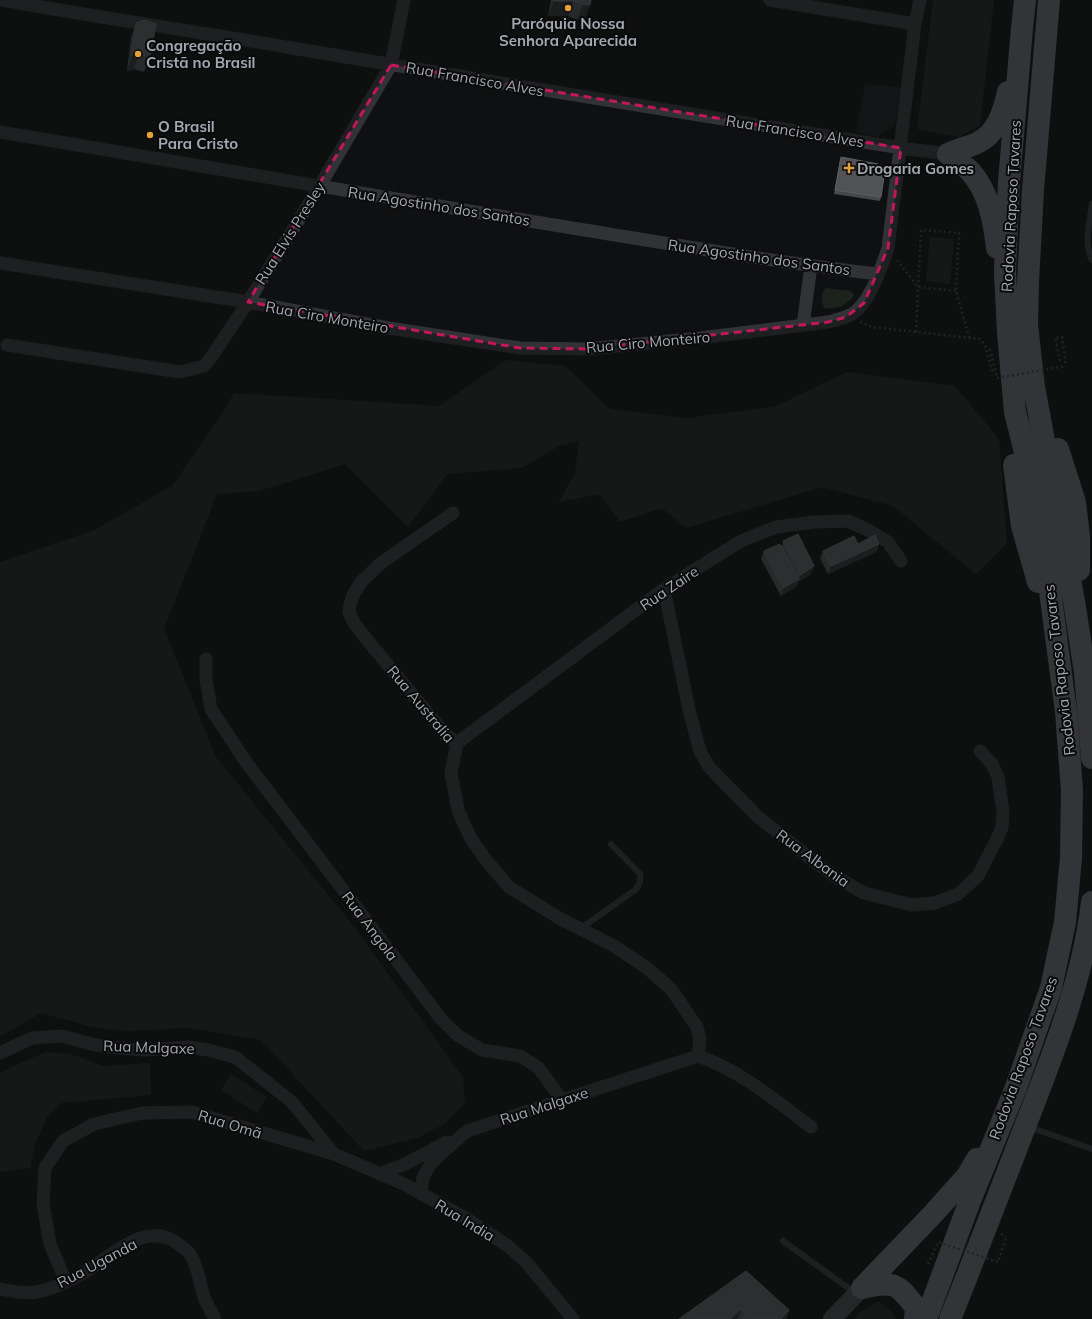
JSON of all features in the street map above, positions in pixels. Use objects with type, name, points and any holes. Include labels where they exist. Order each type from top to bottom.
[{"type":"highway","name":"Rodovia Raposo Tavares","points":[[926,1319],[971,1198],[1015,1090],[1051,988],[1065,922],[1071,858],[1072,790],[1067,719],[1044,546],[1026,456],[1015,412],[1008,332],[1006,265],[1009,182],[1025,0]]},
{"type":"highway","name":"Rodovia Raposo Tavares","points":[[1049,0],[1033,190],[1027,325],[1034,387],[1074,601],[1085,672],[1092,758]]},
{"type":"highway","points":[[948,154],[978,142],[995,127],[1001,117],[1005,106],[1022,28]]},
{"type":"highway","points":[[948,154],[970,171],[984,191],[994,224],[1001,272],[1002,312],[1008,332]]},
{"type":"highway","name":"Rodovia Raposo Tavares","points":[[950,1319],[1056,1048],[1072,995],[1085,943],[1092,902]]},
{"type":"highway","points":[[859,1291],[933,1214],[967,1176],[986,1146],[1015,1090]]},
{"type":"highway","points":[[859,1291],[880,1284],[893,1284],[907,1296],[916,1308],[915,1319]]},
{"type":"main road","points":[[832,1319],[859,1291]]},
{"type":"street","name":"Rua Francisco Alves","points":[[3,0],[597,100],[900,148],[948,154]]},
{"type":"street","name":"Rua Elvis Presley","points":[[7,345],[180,372],[204,366],[248,302],[391,65],[404,0]]},
{"type":"street","points":[[770,0],[915,24]]},
{"type":"street","name":"Rua Ciro Monteiro","points":[[0,263],[248,302],[389,328],[520,348],[587,349],[700,338],[828,322],[846,317],[853,314],[864,303],[878,274],[888,248],[915,24],[920,0]]},
{"type":"street","name":"Rua Agostinho dos Santos","points":[[0,132],[319,186],[811,266],[878,274]]},
{"type":"street","points":[[803,325],[811,266]]},
{"type":"street","name":"Rua Australia","points":[[453,513],[381,563],[361,582],[353,594],[349,612],[354,623],[364,636],[445,734],[457,743],[452,773],[458,810],[470,837],[485,859],[508,888],[534,904],[614,946],[647,968],[671,989],[697,1027],[700,1039],[698,1056]]},
{"type":"street","name":"Rua Zaire","points":[[457,743],[664,590],[740,541],[776,527],[814,522],[848,521],[870,531],[888,542],[901,561]]},
{"type":"street","name":"Rua Albania","points":[[664,590],[690,714],[700,751],[709,767],[757,816],[830,872],[864,893],[912,905],[935,903],[958,894],[978,876],[991,853],[1002,827],[1003,811],[998,777],[992,764],[980,751]]},
{"type":"street","name":"Rua Angola","points":[[206,660],[206,680],[211,709],[246,762],[441,1019],[458,1035],[482,1050],[520,1056],[538,1067],[562,1100]]},
{"type":"street","name":"Rua Malgaxe","points":[[0,1053],[32,1038],[62,1036],[108,1047],[144,1050],[188,1047],[208,1050],[235,1058],[292,1102],[334,1154]]},
{"type":"street","points":[[698,1056],[714,1062],[738,1075],[774,1098],[811,1128]]},
{"type":"street","name":"Rua Malgaxe","points":[[422,1194],[423,1177],[432,1162],[467,1131],[698,1056]]},
{"type":"street","name":"Rua Omã","points":[[66,1282],[50,1244],[43,1204],[45,1168],[63,1141],[94,1124],[142,1113],[192,1112],[334,1154]]},
{"type":"street","points":[[378,1174],[405,1164],[467,1131]]},
{"type":"street","name":"Rua India","points":[[334,1154],[404,1184],[468,1219],[508,1246],[526,1262],[573,1319]]},
{"type":"street","name":"Rua Uganda","points":[[0,1289],[21,1292],[36,1292],[66,1282],[82,1274],[129,1242],[153,1235],[165,1236],[175,1241],[189,1253],[198,1270],[205,1298],[215,1319]]},
{"type":"lane","points":[[1092,204],[1088,241],[1092,260]]},
{"type":"lane","points":[[580,929],[635,890],[639,885],[641,879],[640,874],[611,844]]},
{"type":"lane","points":[[1025,1126],[1092,1149]]},
{"type":"lane","points":[[783,1240],[859,1291]]},
{"type":"path","points":[[916,332],[921,230],[959,233],[956,291],[969,337]]},
{"type":"path","points":[[888,248],[918,287],[956,291]]},
{"type":"path","points":[[846,317],[872,328],[969,337],[980,339],[986,345]]},
{"type":"path","points":[[990,349],[997,378],[1066,366],[1062,337],[1055,338],[1060,362]]},
{"type":"path","points":[[928,1264],[938,1242],[998,1262],[1006,1237]]},
{"type":"highlighted area","points":[[391,65],[901,148],[888,248],[864,303],[846,317],[828,322],[587,349],[520,348],[248,302]]},
{"type":"shaded area","points":[[933,0],[994,0],[980,125],[959,137],[917,129]]},
{"type":"shaded area","points":[[865,84],[901,87],[894,126],[879,135],[874,136],[856,132]]},
{"type":"shaded area","points":[[930,237],[954,239],[950,284],[926,281]]},
{"type":"shaded area","points":[[826,288],[851,291],[854,295],[848,302],[837,308],[824,308],[822,297]]},
{"type":"shaded area","points":[[506,360],[565,366],[610,409],[687,418],[774,407],[847,372],[955,386],[999,439],[1007,543],[976,574],[893,506],[822,487],[686,528],[662,508],[620,522],[600,494],[559,502],[575,473],[579,441],[559,446],[522,468],[447,474],[408,527],[345,464],[259,491],[217,494],[164,629],[216,757],[352,924],[463,1077],[465,1104],[444,1124],[417,1138],[364,1151],[261,1040],[190,1028],[128,1031],[96,1028],[41,1013],[0,1037],[0,562],[95,530],[173,485],[223,412],[234,393],[439,406]]},
{"type":"shaded area","points":[[46,1052],[71,1054],[103,1066],[150,1063],[151,1095],[61,1103],[46,1119],[35,1144],[30,1168],[0,1172],[0,1073]]},
{"type":"shaded area","points":[[231,1074],[267,1097],[257,1113],[221,1090]]},
{"type":"shaded area","points":[[879,1301],[894,1314],[895,1319],[854,1319],[859,1313]]},
{"type":"building","points":[[554,0],[591,0],[590,5],[573,1]]},
{"type":"building","points":[[145,20],[156,24],[150,57],[139,54],[132,55],[136,23]]},
{"type":"building","points":[[841,157],[878,164],[885,170],[881,197],[835,190]]},
{"type":"building","points":[[798,534],[814,566],[800,575],[783,541]]},
{"type":"building","points":[[875,535],[879,544],[831,566],[823,551],[854,536],[858,544]]},
{"type":"building","points":[[780,544],[799,579],[783,588],[764,551]]},
{"type":"building","points":[[746,1271],[789,1310],[781,1319],[742,1319],[746,1314],[741,1309],[730,1319],[679,1319]]},
{"type":"place","name":"Paróquia Nossa Senhora Aparecida","points":[[568,8]]},
{"type":"place","name":"Congregação Cristã no Brasil","points":[[138,54]]},
{"type":"place","name":"O Brasil Para Cristo","points":[[150,135]]},
{"type":"place","name":"Drogaria Gomes","points":[[849,168]]}]
